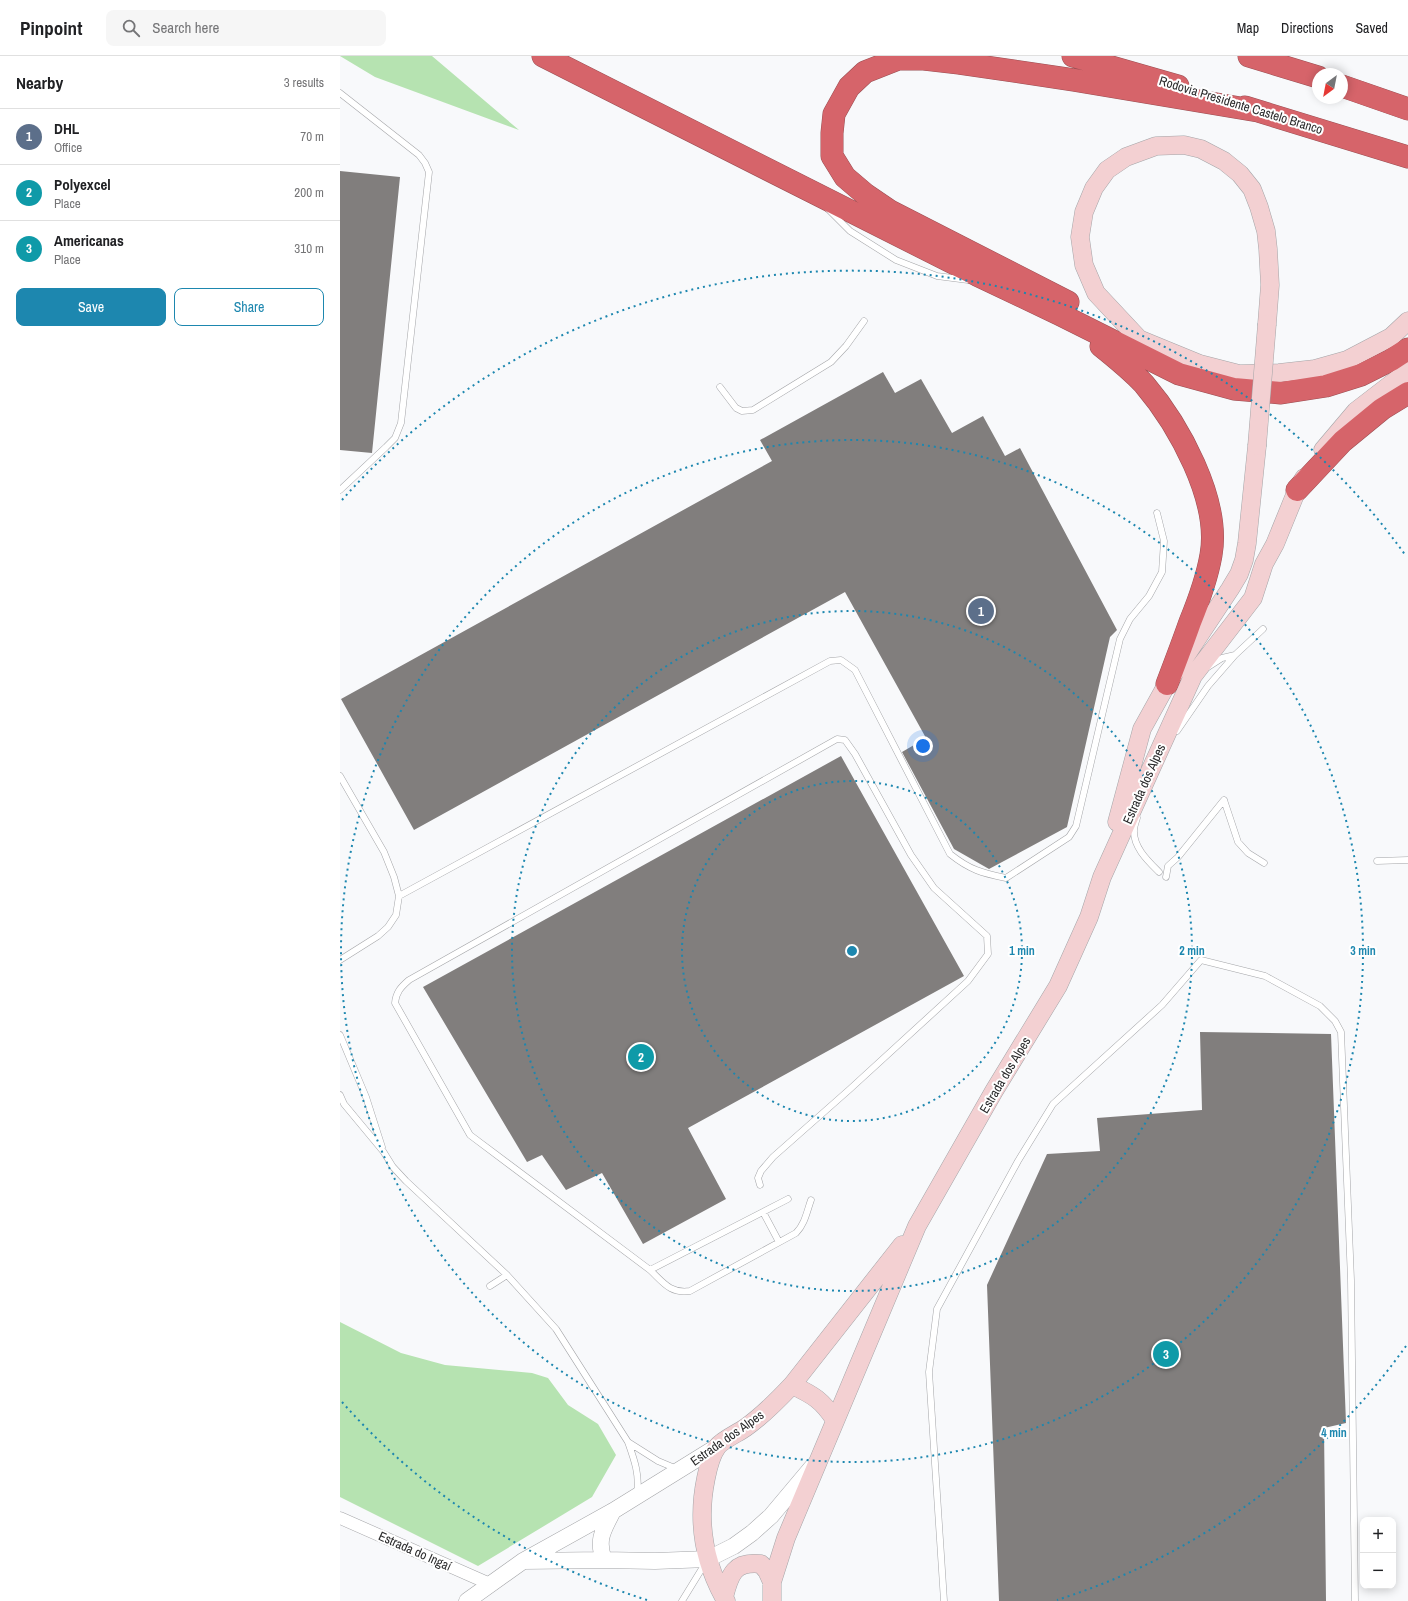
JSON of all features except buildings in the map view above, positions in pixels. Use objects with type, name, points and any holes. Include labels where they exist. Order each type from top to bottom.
[{"type":"highway","points":[[543,56],[995,284],[1179,374],[1234,389],[1281,393],[1326,386],[1361,375],[1391,360],[1408,349]]},
{"type":"highway","name":"Rodovia Presidente Castelo Branco","points":[[1073,56],[1144,76],[1408,157]]},
{"type":"highway","points":[[1249,56],[1312,75]]},
{"type":"highway","points":[[1139,339],[890,210],[865,194],[845,177],[832,156],[834,114],[840,101],[849,88],[865,72],[898,60],[924,59],[1074,80],[1258,111]]},
{"type":"highway","points":[[1348,88],[1408,109]]},
{"type":"highway","points":[[1059,314],[1123,364],[1164,409],[1180,435],[1198,472],[1207,499],[1212,527],[1212,554],[1201,595],[1167,684]]},
{"type":"highway","points":[[1297,490],[1343,440],[1382,409],[1408,392]]},
{"type":"main road","points":[[1102,877],[1142,729],[1167,684],[1230,589],[1239,574],[1244,560],[1248,543],[1257,446],[1268,324],[1270,285],[1268,249],[1259,207],[1252,190],[1240,174],[1224,161],[1201,149],[1184,145],[1156,146],[1126,157],[1108,170],[1094,188],[1084,212],[1080,237],[1084,265],[1096,293],[1139,339],[1200,364],[1239,374],[1279,373],[1315,369],[1347,360],[1391,337],[1408,321]]},
{"type":"main road","name":"Estrada dos Alpes","points":[[772,1582],[786,1538],[917,1226],[994,1091],[1058,986],[1089,917],[1102,877],[1193,676],[1253,598],[1264,564],[1275,544],[1297,490],[1314,461],[1334,435],[1352,416],[1382,390],[1408,371]]},
{"type":"main road","name":"Estrada dos Alpes","points":[[718,1446],[745,1428],[772,1405],[792,1385],[917,1226]]},
{"type":"main road","points":[[792,1385],[808,1393],[826,1406],[835,1420]]},
{"type":"main road","points":[[718,1446],[708,1468],[702,1505],[703,1536],[713,1576],[725,1599]]},
{"type":"main road","points":[[725,1599],[728,1580],[734,1571],[742,1565],[750,1563],[761,1564],[767,1571],[772,1582],[772,1601]]},
{"type":"street","name":"Estrada dos Alpes","points":[[467,1601],[523,1561],[613,1511],[718,1446]]},
{"type":"street","points":[[523,1561],[655,1561],[708,1558],[734,1546],[752,1533],[771,1516],[819,1458]]},
{"type":"street","points":[[604,1560],[600,1551],[601,1535],[613,1511]]},
{"type":"street","name":"Estrada do Ingaí","points":[[340,1518],[490,1584]]},
{"type":"lane","points":[[340,93],[419,155],[426,163],[429,172],[401,423],[395,438],[340,490]]},
{"type":"lane","points":[[720,387],[736,408],[742,411],[753,410],[831,362],[846,346],[864,321]]},
{"type":"lane","points":[[400,896],[830,661],[842,660],[855,670],[950,854],[962,864],[981,873],[1006,878],[1069,837],[1076,826],[1120,639],[1130,619],[1149,596],[1162,572],[1164,541],[1157,513]]},
{"type":"lane","points":[[1175,735],[1208,686],[1262,629]]},
{"type":"lane","points":[[1193,676],[1222,658],[1236,655]]},
{"type":"lane","points":[[760,1185],[758,1178],[761,1171],[773,1157],[968,981],[988,954],[987,936],[934,888],[911,855],[855,754],[845,740],[837,739],[409,980],[400,987],[396,995],[396,1003],[470,1134],[650,1270],[671,1289],[680,1293],[690,1291],[796,1232],[801,1228],[811,1200]]},
{"type":"lane","points":[[1159,872],[1145,858],[1137,844],[1134,831],[1153,772],[1171,741]]},
{"type":"lane","points":[[340,776],[384,852],[400,896],[396,915],[388,928],[340,960]]},
{"type":"lane","points":[[1166,877],[1168,866],[1178,857],[1224,800],[1238,842],[1248,853],[1264,863]]},
{"type":"lane","points":[[1377,861],[1408,860]]},
{"type":"lane","points":[[944,1601],[929,1372],[937,1309],[1018,1161],[1053,1104],[1162,1005],[1201,960],[1265,976],[1320,1006],[1335,1021],[1341,1032],[1351,1280],[1354,1601]]},
{"type":"lane","points":[[340,1035],[366,1097],[383,1150]]},
{"type":"lane","points":[[340,1095],[344,1104],[383,1150],[393,1167],[406,1181],[507,1275],[556,1329],[628,1442],[635,1462],[638,1480],[636,1497]]},
{"type":"lane","points":[[650,1270],[788,1199]]},
{"type":"lane","points":[[764,1212],[779,1242]]},
{"type":"lane","points":[[490,1286],[507,1275]]},
{"type":"lane","points":[[628,1442],[658,1462],[680,1470]]},
{"type":"lane","points":[[682,1601],[708,1558]]},
{"type":"green space","points":[[340,56],[432,56],[519,130],[375,77]]},
{"type":"green space","points":[[340,1322],[401,1353],[445,1365],[532,1373],[548,1378],[568,1405],[598,1424],[616,1455],[592,1497],[478,1566],[340,1497]]},
{"type":"place","name":"DHL","points":[[981,611]]},
{"type":"place","name":"Polyexcel","points":[[641,1057]]},
{"type":"place","name":"Americanas","points":[[1166,1354]]}]
